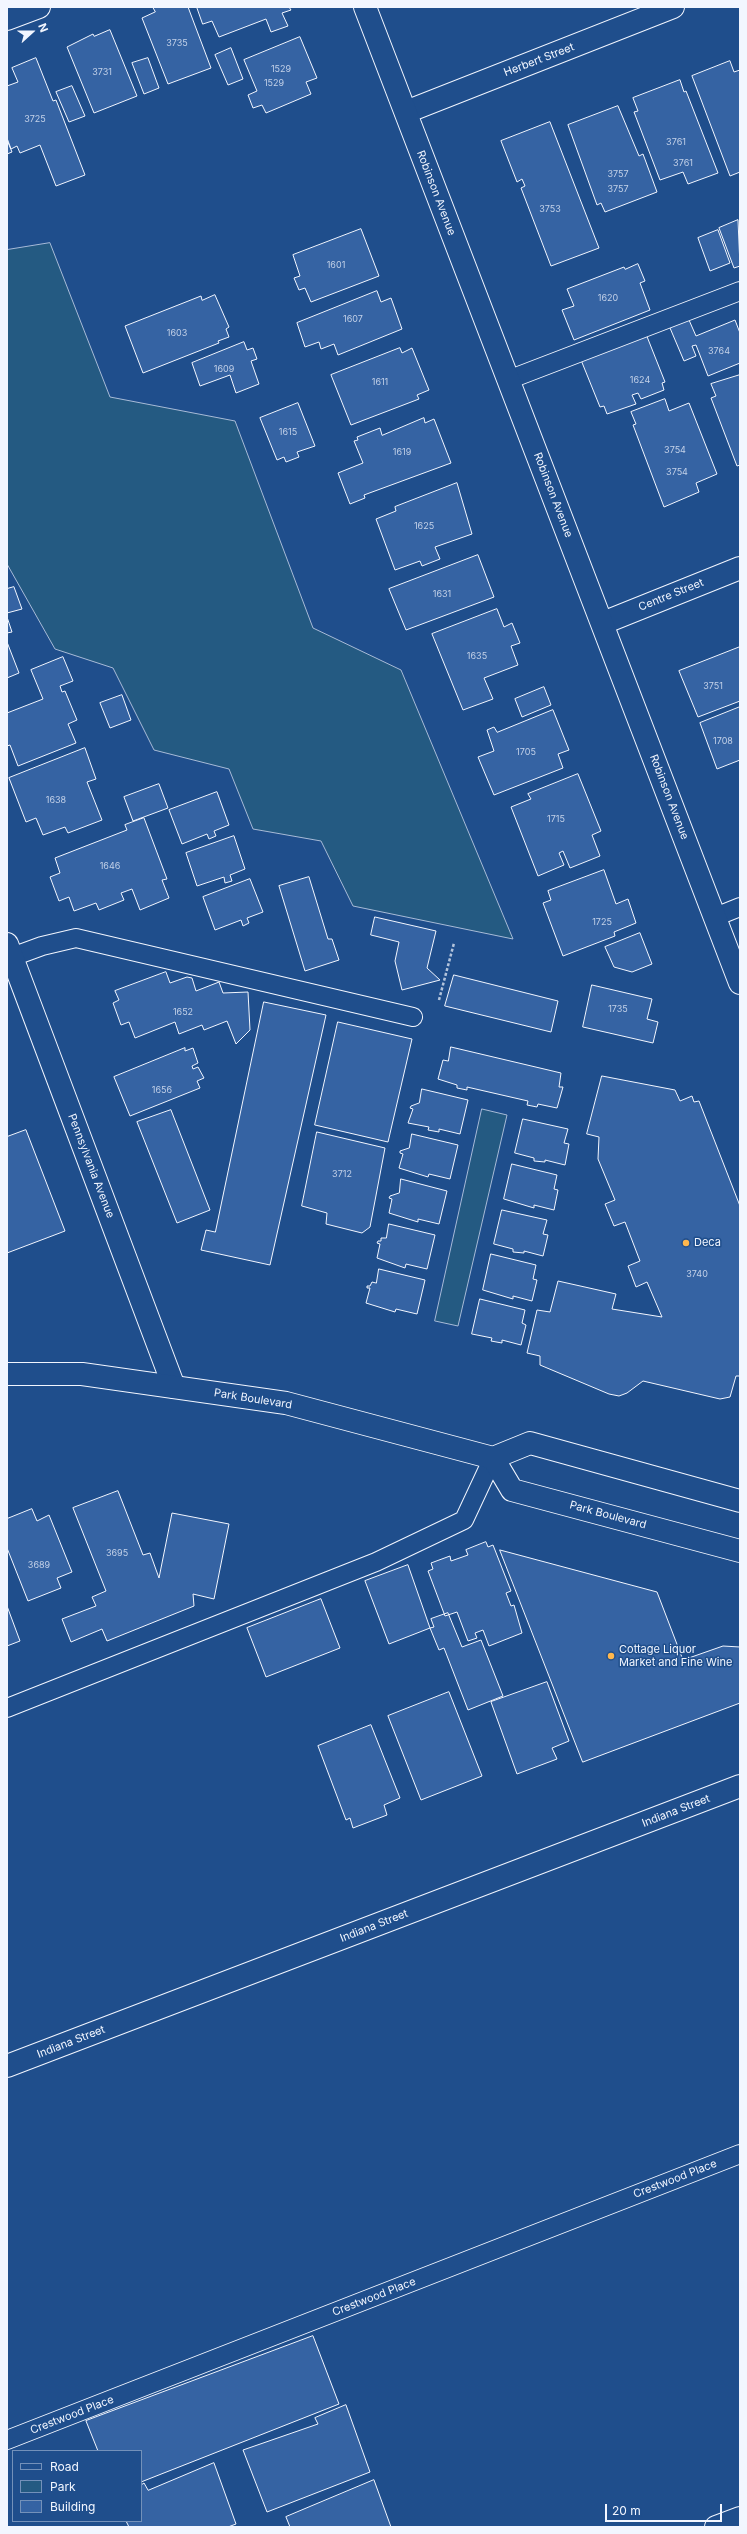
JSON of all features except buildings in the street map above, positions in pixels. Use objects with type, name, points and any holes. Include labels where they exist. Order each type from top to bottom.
[{"type":"main road","points":[[7,19],[39,7]]},
{"type":"main road","name":"Robinson Avenue","points":[[365,7],[603,623],[740,983]]},
{"type":"main road","name":"Herbert Street","points":[[406,112],[673,7]]},
{"type":"main road","name":"Centre Street","points":[[603,623],[740,568]]},
{"type":"main road","name":"Pennsylvania Avenue","points":[[9,951],[174,1388]]},
{"type":"main road","name":"Park Boulevard","points":[[7,1374],[82,1374],[286,1403],[493,1458],[512,1490],[740,1551]]},
{"type":"main road","points":[[493,1458],[530,1443],[740,1501]]},
{"type":"main road","name":"Indiana Street","points":[[7,2066],[740,1786]]},
{"type":"main road","points":[[716,2527],[740,2518]]},
{"type":"lane","points":[[508,380],[740,291]]},
{"type":"lane","points":[[715,917],[740,907]]},
{"type":"lane","points":[[9,951],[42,946],[76,938],[413,1017]]},
{"type":"lane","points":[[7,1708],[376,1562],[464,1520],[493,1458]]},
{"type":"lane","name":"Crestwood Place","points":[[7,2440],[740,2154]]},
{"type":"path","points":[[438,1004],[454,943]]},
{"type":"green space","points":[[50,243],[110,397],[235,421],[313,628],[401,670],[513,939],[353,906],[321,841],[253,829],[229,769],[154,750],[113,668],[55,649],[7,564],[7,250]]},
{"type":"green space","points":[[482,1109],[507,1115],[458,1326],[435,1321]]},
{"type":"place","name":"Deca","points":[[686,1243]]},
{"type":"place","name":"Cottage Liquor Market and Fine Wine","points":[[611,1656]]}]
